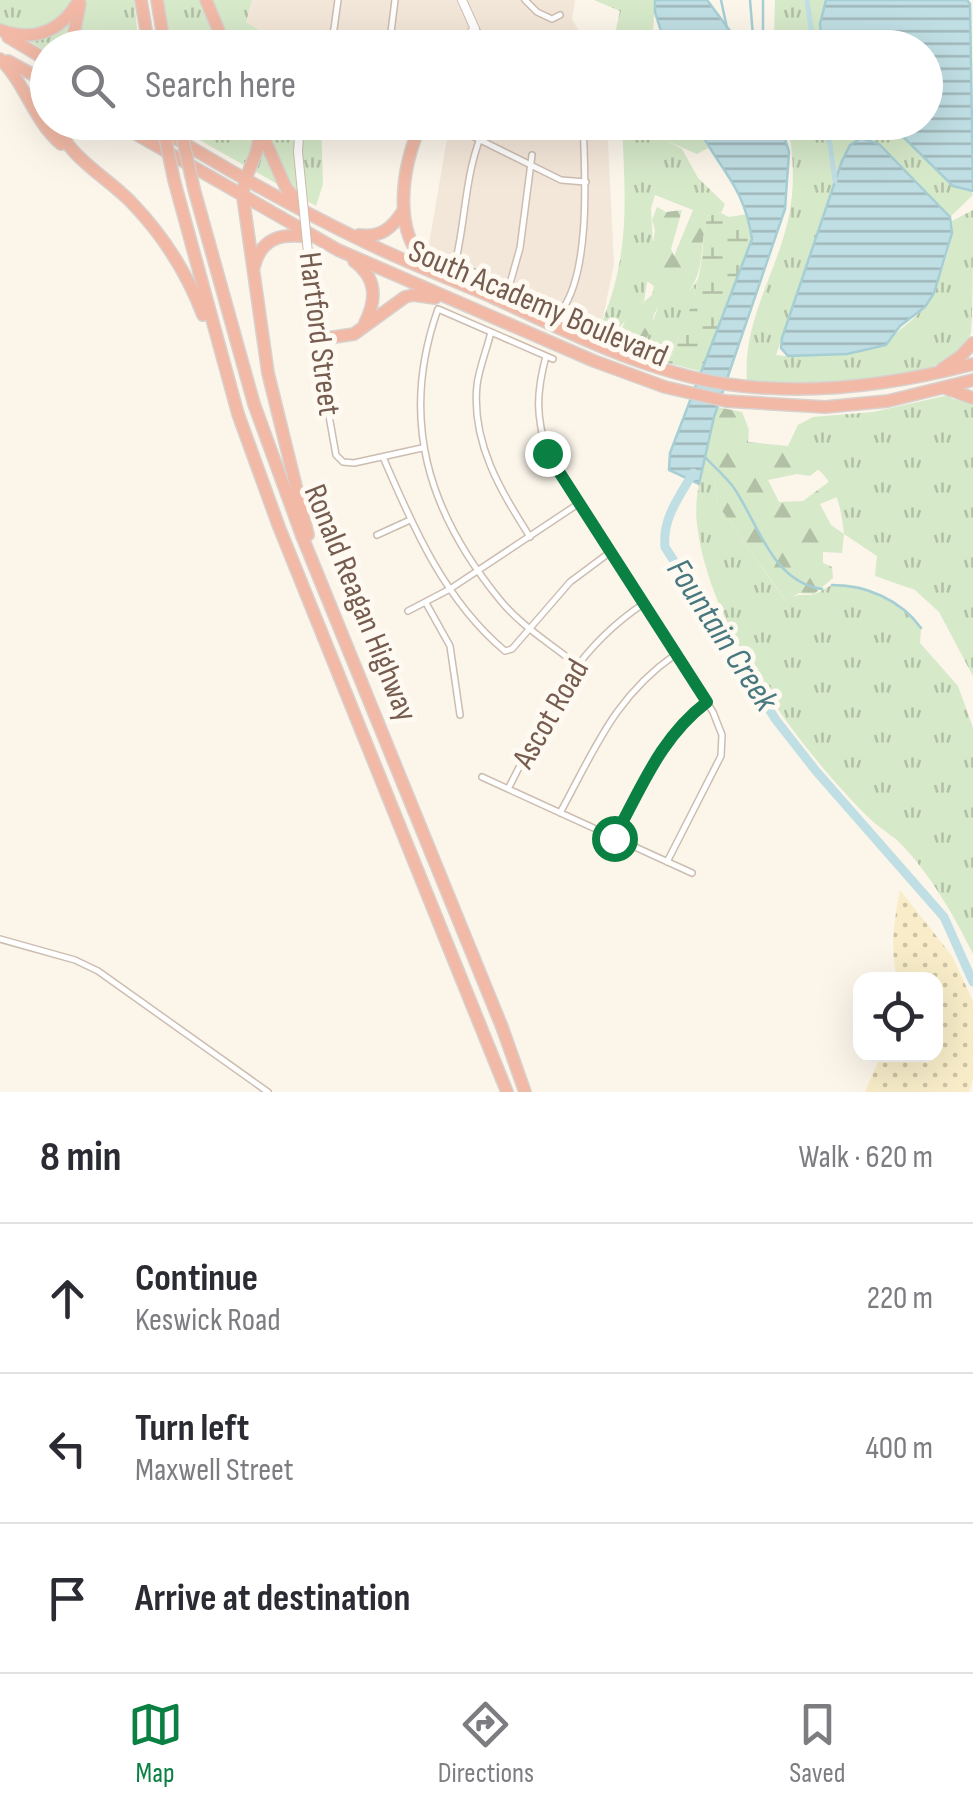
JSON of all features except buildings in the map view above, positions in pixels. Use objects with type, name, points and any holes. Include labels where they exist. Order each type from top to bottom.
[{"type":"highway","points":[[48,30],[64,21],[80,0]]},
{"type":"highway","points":[[74,30],[80,0]]},
{"type":"highway","points":[[141,0],[146,30]]},
{"type":"highway","points":[[157,0],[163,30]]},
{"type":"highway","points":[[206,0],[218,30]]},
{"type":"highway","points":[[0,31],[30,35]]},
{"type":"highway","points":[[0,31],[30,50]]},
{"type":"highway","points":[[0,58],[30,74]]},
{"type":"highway","points":[[0,58],[30,101]]},
{"type":"highway","points":[[58,140],[79,156]]},
{"type":"highway","points":[[65,140],[134,206],[166,246],[199,304],[228,379]]},
{"type":"highway","name":"South Academy Boulevard","points":[[147,140],[338,250],[645,381],[686,393],[747,403],[826,406],[888,401],[973,380]]},
{"type":"highway","name":"Ronald Reagan Highway","points":[[166,140],[228,379],[279,527],[507,1092]]},
{"type":"highway","name":"South Academy Boulevard","points":[[178,140],[244,180],[331,225],[644,363],[746,386],[839,387],[918,378],[973,364]]},
{"type":"highway","name":"Ronald Reagan Highway","points":[[183,140],[254,404],[525,1092]]},
{"type":"highway","points":[[258,140],[258,155],[244,180],[243,197],[268,372],[316,568]]},
{"type":"highway","points":[[265,140],[286,188],[314,215]]},
{"type":"highway","points":[[415,140],[404,210],[410,245],[419,258],[451,278]]},
{"type":"highway","points":[[215,180],[244,180]]},
{"type":"highway","points":[[331,225],[362,236],[377,236],[394,225],[404,210]]},
{"type":"highway","points":[[254,272],[257,256],[270,240],[291,234],[314,238]]},
{"type":"highway","points":[[338,250],[367,271],[373,285],[374,302],[362,328]]},
{"type":"highway","points":[[315,340],[342,338],[414,294],[468,306]]},
{"type":"highway","points":[[918,378],[946,367],[973,343]]},
{"type":"highway","points":[[945,388],[973,398]]},
{"type":"street","points":[[334,30],[338,0]]},
{"type":"street","points":[[391,30],[395,0]]},
{"type":"street","points":[[462,0],[475,29]]},
{"type":"street","points":[[525,0],[552,19],[560,15]]},
{"type":"street","name":"Hartford Street","points":[[299,140],[315,340],[336,455],[343,462],[354,463],[422,448]]},
{"type":"street","points":[[584,140],[586,182],[582,236],[565,308],[455,264],[464,229],[470,162],[478,140],[560,180],[586,182]]},
{"type":"street","points":[[509,288],[520,248],[532,155]]},
{"type":"street","points":[[576,664],[501,602],[446,516],[422,448],[419,383],[425,346],[438,310],[549,358],[537,390],[538,423],[547,453],[707,702],[722,735],[721,756],[667,862]]},
{"type":"street","points":[[491,332],[477,386],[480,433],[494,478],[530,537]]},
{"type":"street","points":[[383,457],[410,520],[450,590],[484,634],[505,651],[512,649],[570,582],[609,553]]},
{"type":"street","points":[[408,611],[450,590],[578,504]]},
{"type":"street","points":[[378,535],[410,520]]},
{"type":"street","points":[[426,603],[450,646],[460,715]]},
{"type":"street","name":"Ascot Road","points":[[508,789],[576,664],[595,642],[643,604]]},
{"type":"street","points":[[560,813],[623,700],[676,654]]},
{"type":"street","points":[[614,838],[664,744],[707,702]]},
{"type":"street","points":[[482,777],[692,873]]},
{"type":"street","points":[[0,940],[75,960],[98,971],[268,1092]]},
{"type":"shaded area","points":[[252,0],[575,0],[572,19],[578,30],[259,30],[246,22]]},
{"type":"shaded area","points":[[447,140],[608,140],[614,264],[602,322],[560,313],[437,264],[429,244]]},
{"type":"green space","points":[[0,0],[134,0],[137,30],[30,30],[30,42],[0,24]]},
{"type":"green space","points":[[163,0],[252,0],[246,22],[259,30],[169,30]]},
{"type":"green space","points":[[594,0],[655,0],[653,30],[616,30],[620,11]]},
{"type":"green space","points":[[775,0],[826,0],[821,30],[774,30]]},
{"type":"green space","points":[[200,140],[322,140],[323,184],[316,206]]},
{"type":"green space","points":[[623,140],[667,140],[682,149],[698,178],[725,204],[721,213],[708,216],[655,195],[651,208],[653,247],[644,301],[616,331],[602,322],[618,272],[625,200]]},
{"type":"green space","points":[[704,140],[708,148],[697,154],[667,141]]},
{"type":"green space","points":[[790,140],[906,140],[948,182],[971,190],[973,195],[950,217],[879,144],[847,149],[776,355],[792,357],[888,343],[918,314],[930,296],[947,256],[952,221],[973,210],[971,333],[957,352],[934,366],[870,381],[747,381],[755,318],[784,237],[791,205]]},
{"type":"green space","points":[[657,207],[666,212],[682,210],[671,249],[674,256],[693,210],[708,216],[694,282],[689,291],[658,307],[653,328],[645,340],[625,333],[622,328],[628,315],[652,295],[654,286],[647,281],[655,230],[652,220]]},
{"type":"green space","points":[[721,213],[729,217],[748,214],[752,239],[703,372],[668,363],[696,289],[708,216]]},
{"type":"green space","points":[[698,279],[690,314],[668,362],[640,355],[659,305],[670,295],[689,291]]},
{"type":"green space","points":[[949,395],[952,399],[973,401],[973,676],[939,612],[915,590],[875,576],[877,556],[844,534],[839,504],[829,482],[788,446],[798,425],[813,417],[873,412]]},
{"type":"green space","points":[[717,407],[742,412],[749,430],[748,442],[788,446],[820,468],[810,476],[797,474],[768,480],[779,502],[803,501],[830,481],[837,497],[820,504],[831,525],[844,534],[842,553],[823,552],[823,563],[832,567],[833,578],[814,594],[799,593],[786,601],[718,505],[714,478],[704,456]]},
{"type":"green space","points":[[704,456],[714,478],[718,505],[785,600],[815,594],[830,586],[868,589],[902,610],[921,628],[920,643],[958,686],[973,728],[973,954],[930,879],[812,755],[737,642],[718,602],[697,524]]},
{"type":"sand","points":[[900,890],[952,956],[973,1001],[973,1079],[969,1092],[865,1092],[878,1062],[943,1062],[943,972],[896,972],[894,935]]},
{"type":"water","points":[[655,0],[707,0],[729,30],[661,30]]},
{"type":"water","points":[[826,0],[967,0],[973,191],[953,186],[906,140],[943,140],[943,30],[821,30]]},
{"type":"water","points":[[705,140],[785,140],[789,152],[785,209],[714,417],[699,484],[669,470],[670,453],[752,239],[737,190]]},
{"type":"water","points":[[858,140],[879,144],[950,217],[952,233],[934,293],[886,345],[847,354],[788,356],[781,348],[782,338],[850,145]]},
{"type":"waterway","name":"Fountain Creek","points":[[721,0],[727,28]]},
{"type":"waterway","points":[[750,0],[752,30]]},
{"type":"waterway","points":[[763,0],[763,30]]},
{"type":"waterway","points":[[807,0],[811,30]]},
{"type":"waterway","points":[[829,140],[835,181]]},
{"type":"waterway","points":[[706,458],[734,488],[779,563],[805,584],[822,589]]},
{"type":"waterway","name":"Fountain Creek","points":[[693,473],[669,518],[665,547],[776,720],[944,917],[973,982]]},
{"type":"waterway","points":[[832,585],[882,596],[903,609],[921,628]]},
{"type":"route","points":[[547,453],[707,702],[664,744],[614,838]]}]
